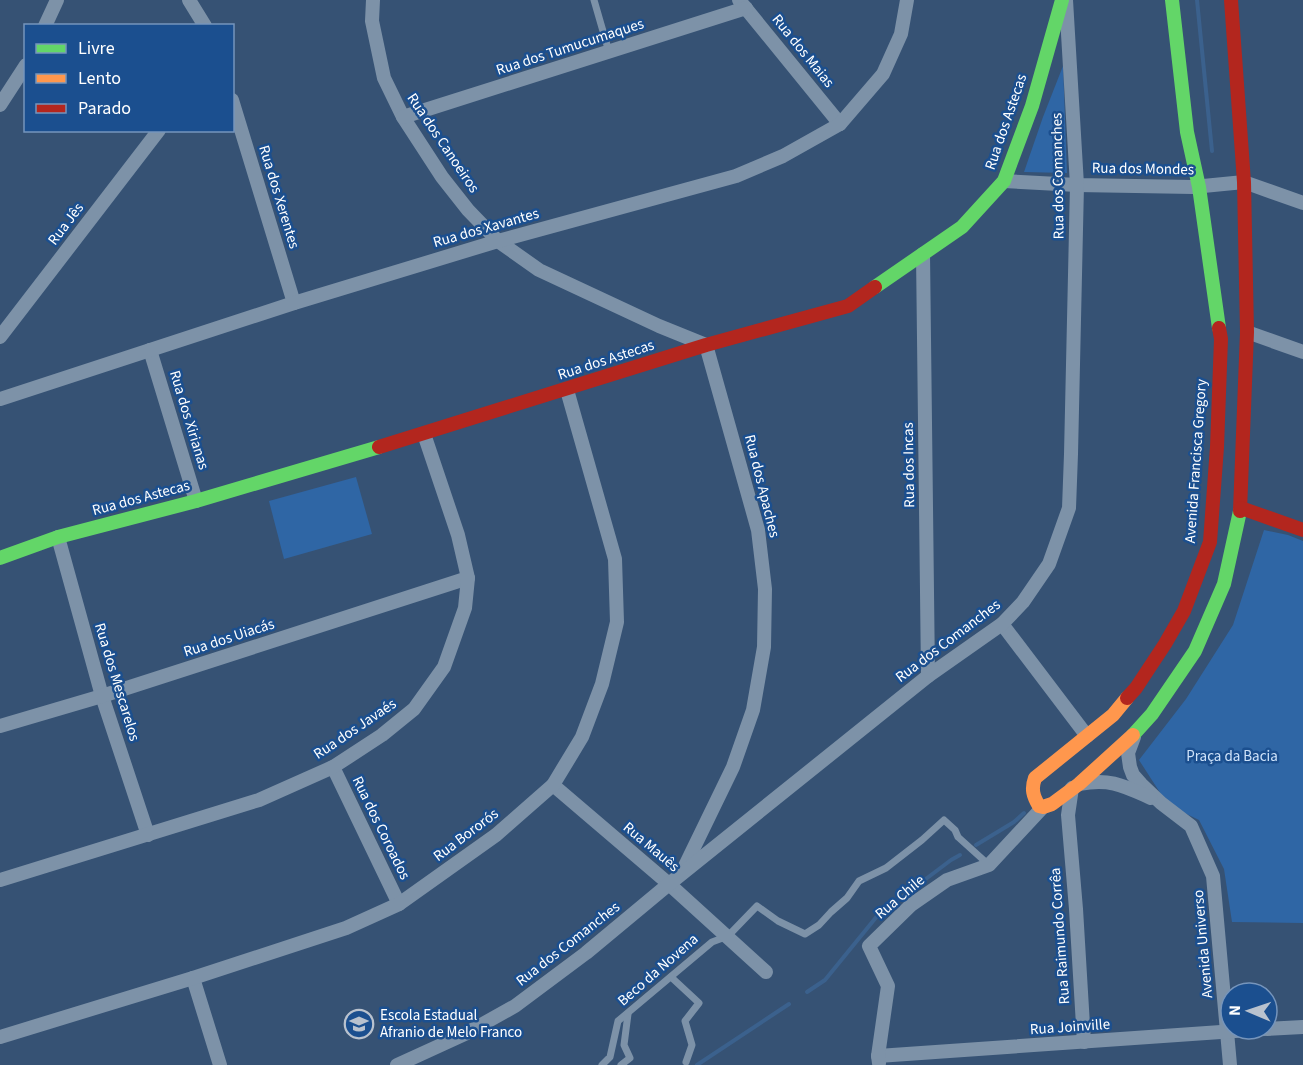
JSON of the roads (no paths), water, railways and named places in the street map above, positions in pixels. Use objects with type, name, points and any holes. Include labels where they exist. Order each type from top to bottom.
[{"type":"main road","name":"Rua dos Astecas","points":[[0,558],[58,537],[196,501],[567,390],[706,345],[848,306],[962,227],[1004,181],[1032,106],[1062,0]]},
{"type":"main road","name":"Avenida Francisca Gregory","points":[[1048,806],[1039,806],[1031,786],[1035,778],[1113,715],[1136,688],[1184,611],[1210,542],[1217,447],[1221,339],[1199,187],[1187,132],[1172,0]]},
{"type":"main road","points":[[1048,806],[1075,786],[1135,733],[1152,714],[1195,651],[1224,584],[1241,508],[1247,332],[1244,182],[1231,0]]},
{"type":"main road","points":[[1241,508],[1303,530]]},
{"type":"street","points":[[46,24],[57,0]]},
{"type":"street","points":[[189,0],[204,24]]},
{"type":"street","name":"Rua dos Canoeiros","points":[[373,0],[372,21],[384,78],[403,117],[442,177],[468,210],[498,241],[539,270],[659,326],[706,345]]},
{"type":"street","name":"Rua dos Xavantes","points":[[0,399],[294,303],[498,241],[736,176],[783,156],[840,124],[882,74],[901,34],[907,0]]},
{"type":"street","name":"Rua dos Comanches","points":[[397,1065],[465,1034],[515,1006],[586,953],[928,676],[1002,624],[1023,602],[1049,564],[1069,508],[1077,185],[1066,0]]},
{"type":"street","name":"Rua dos Tumucumaques","points":[[403,117],[609,52],[743,4]]},
{"type":"street","name":"Rua dos Maias","points":[[743,4],[840,124]]},
{"type":"street","points":[[0,105],[24,68]]},
{"type":"street","name":"Rua dos Xerentes","points":[[234,107],[294,303]]},
{"type":"street","name":"Rua Jês","points":[[0,337],[157,132]]},
{"type":"street","name":"Rua dos Mondes","points":[[1004,181],[1199,187],[1244,182]]},
{"type":"street","points":[[1244,182],[1303,203]]},
{"type":"street","name":"Rua dos Incas","points":[[923,254],[928,676]]},
{"type":"street","points":[[1247,332],[1303,352]]},
{"type":"street","name":"Rua dos Apaches","points":[[681,874],[733,767],[753,710],[764,647],[765,589],[758,530],[706,345]]},
{"type":"street","name":"Rua dos Xirianas","points":[[150,350],[196,501]]},
{"type":"street","name":"Rua Bororós","points":[[0,1037],[346,928],[399,904],[496,836],[553,785],[582,737],[602,684],[617,622],[615,560],[567,390]]},
{"type":"street","name":"Rua dos Javaés","points":[[0,880],[259,800],[333,767],[382,735],[414,709],[444,667],[465,608],[468,578],[458,535],[423,434]]},
{"type":"street","name":"Rua dos Mescarelos","points":[[58,537],[102,696],[148,835]]},
{"type":"street","name":"Rua dos Uiacás","points":[[0,726],[102,696],[468,578]]},
{"type":"street","points":[[1002,624],[1087,736]]},
{"type":"street","points":[[1135,733],[1128,753],[1130,767],[1133,775],[1161,803]]},
{"type":"street","name":"Rua dos Coroados","points":[[333,767],[399,904]]},
{"type":"street","points":[[1075,786],[1093,781],[1105,781],[1129,788],[1161,803]]},
{"type":"street","name":"Rua Mauês","points":[[553,785],[669,884],[766,972]]},
{"type":"street","name":"Rua Raimundo Corrêa","points":[[1075,786],[1068,815],[1084,1042]]},
{"type":"street","name":"Avenida Universo","points":[[1161,803],[1191,826],[1213,876],[1222,981]]},
{"type":"street","points":[[1048,806],[1069,828]]},
{"type":"street","name":"Rua Chile","points":[[879,1061],[888,986],[869,946],[911,905],[947,880],[990,865],[1048,806]]},
{"type":"street","points":[[193,978],[220,1065]]},
{"type":"street","name":"Rua Joinville","points":[[1279,1028],[1303,1027]]},
{"type":"street","name":"Rua Joinville","points":[[879,1061],[1219,1032]]},
{"type":"street","name":"Avenida Universo","points":[[1228,1041],[1230,1065]]},
{"type":"lane","points":[[594,0],[609,52]]},
{"type":"lane","name":"Beco da Novena","points":[[602,1065],[610,1057],[618,1021],[712,942],[728,936],[757,906],[778,921],[805,934],[819,925],[847,898],[859,881],[886,868],[944,820],[955,830],[958,837],[990,865]]},
{"type":"lane","points":[[671,977],[699,1003],[685,1021],[692,1045],[686,1062]]},
{"type":"lane","points":[[621,1065],[630,1058],[624,1045],[628,1014]]},
{"type":"waterway","points":[[1197,0],[1212,151]]},
{"type":"waterway","points":[[976,845],[1014,822],[1024,813]]},
{"type":"waterway","points":[[807,992],[825,980],[878,915],[960,855]]},
{"type":"waterway","points":[[697,1065],[789,1004]]},
{"type":"place","name":"Escola Estadual Afranio de Melo Franco","points":[[359,1024]]},
{"type":"park label","name":"Praça da Bacia","points":[[1232,756]]}]
